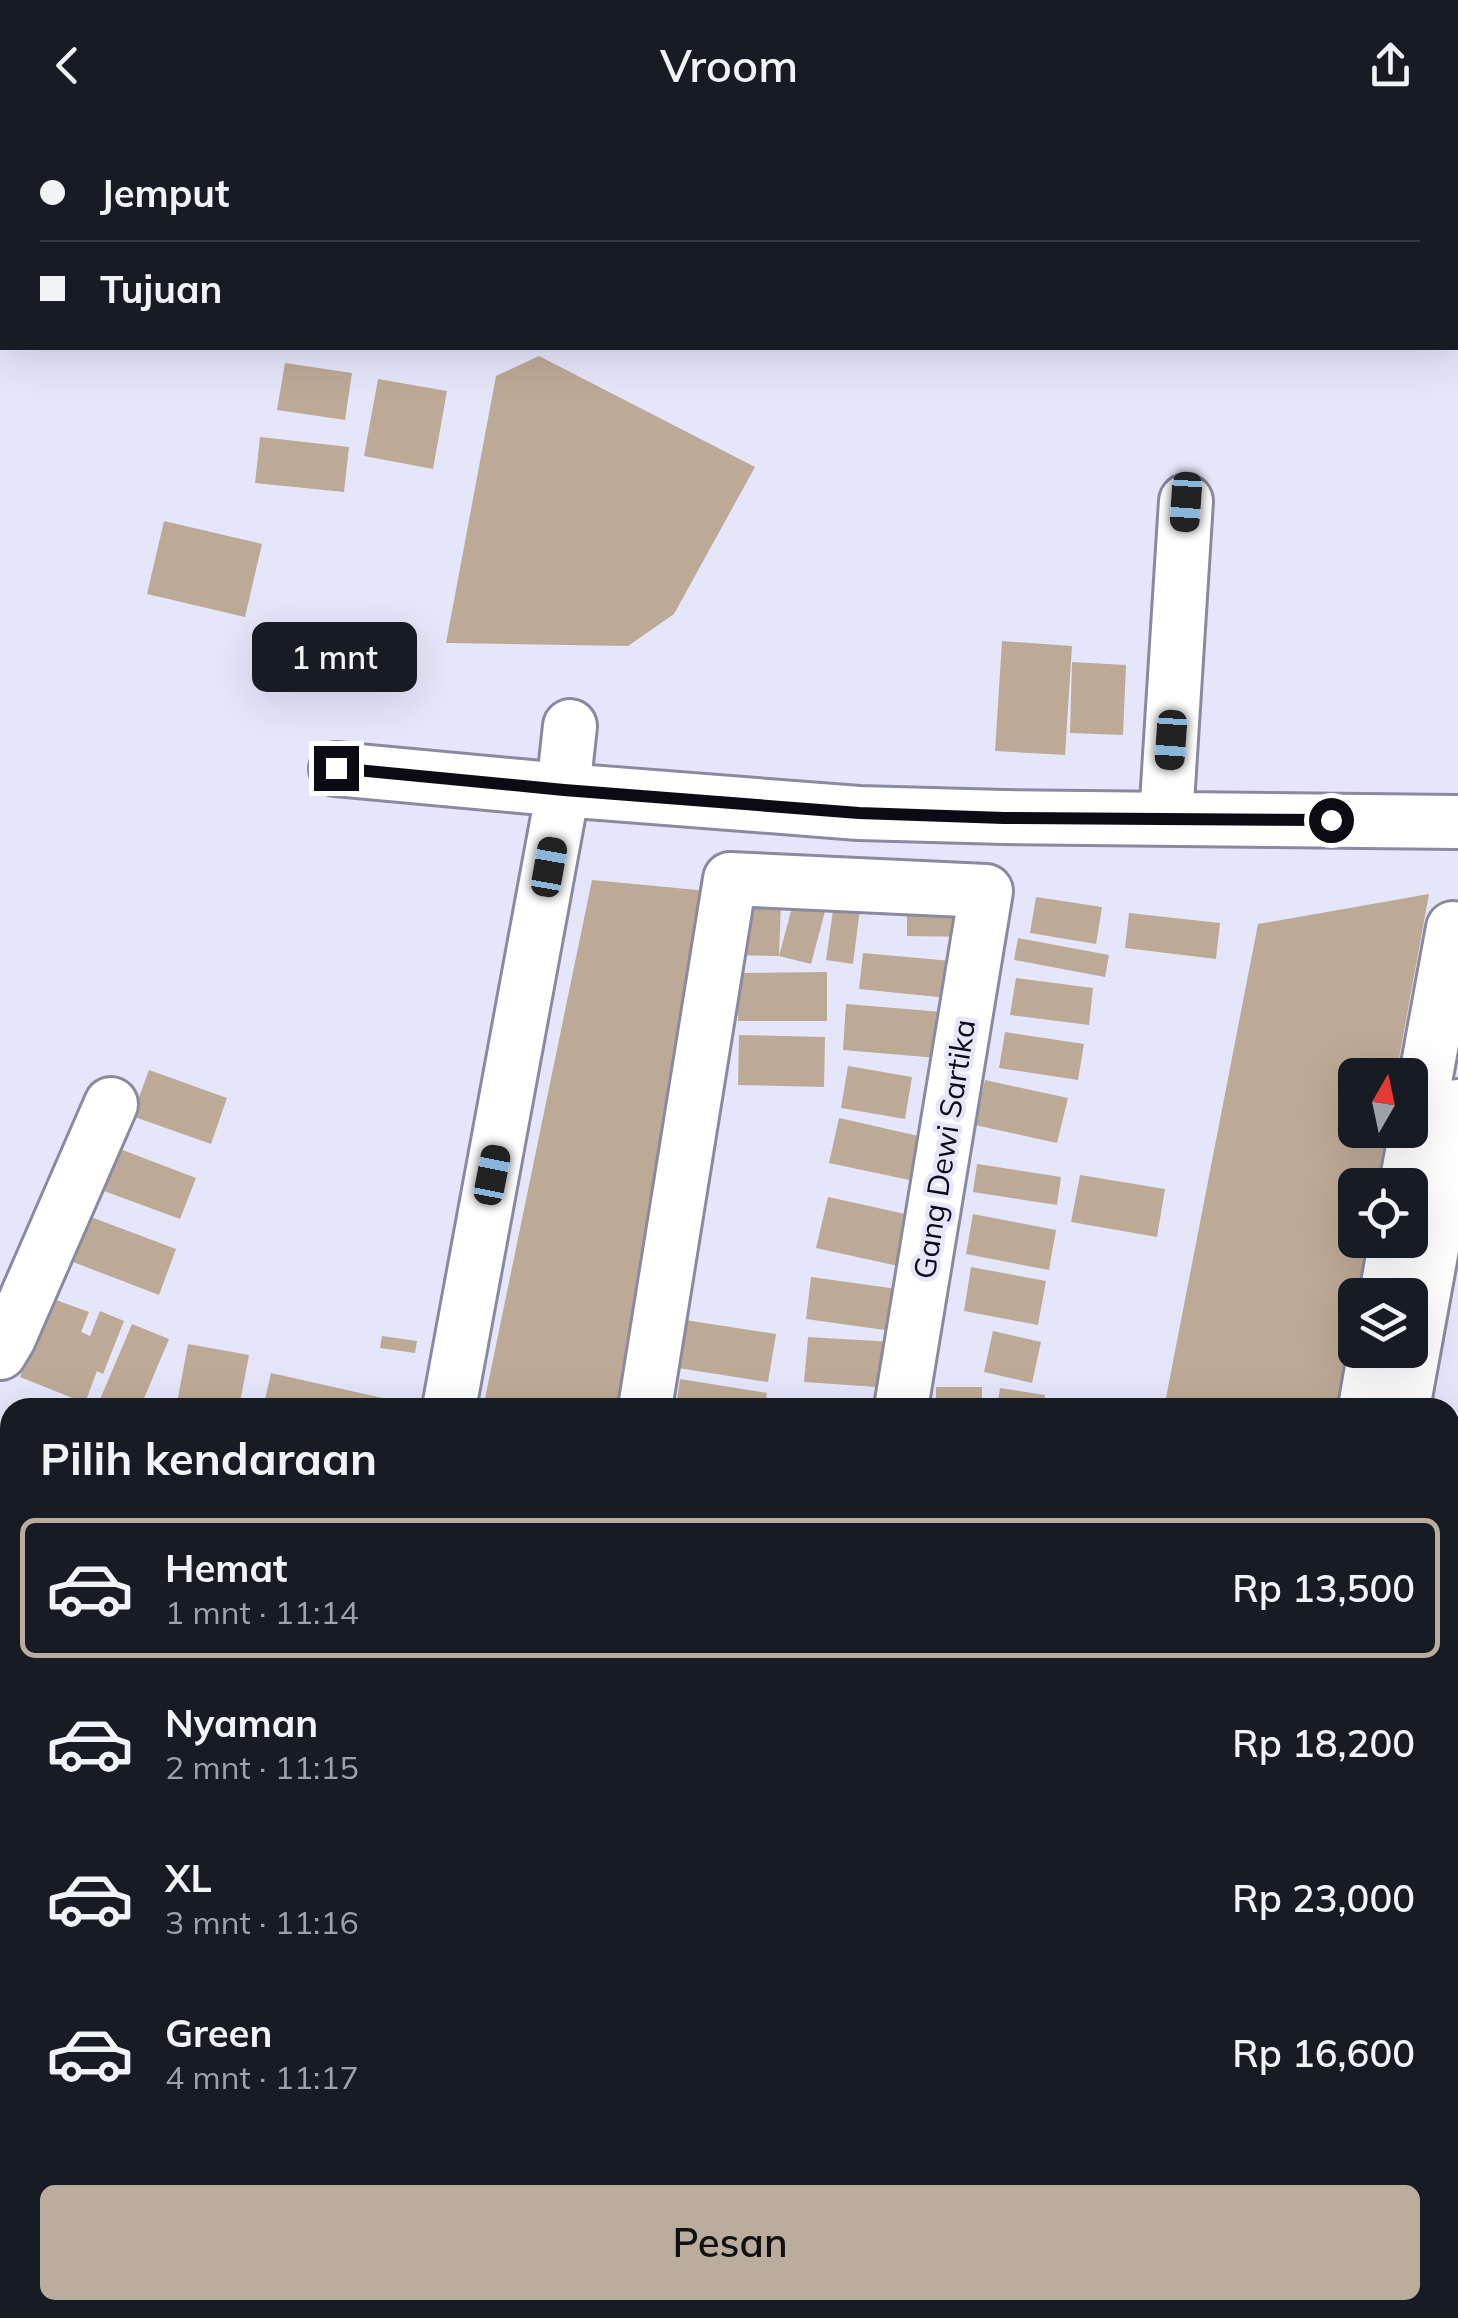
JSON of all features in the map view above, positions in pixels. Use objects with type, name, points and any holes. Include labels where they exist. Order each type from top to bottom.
[{"type":"street","points":[[1166,819],[1186,502]]},
{"type":"street","points":[[451,1398],[564,790],[570,726]]},
{"type":"street","points":[[336,768],[859,813],[1458,822]]},
{"type":"street","name":"Gang Dewi Sartika","points":[[647,1398],[730,879],[986,891],[903,1398]]},
{"type":"street","points":[[1409,1168],[1454,928]]},
{"type":"street","points":[[0,1353],[110,1104]]},
{"type":"street","points":[[1405,1398],[1458,1106]]},
{"type":"street","points":[[1367,1398],[1372,1368]]},
{"type":"building","points":[[539,356],[755,467],[674,614],[628,646],[446,643],[496,376]]},
{"type":"building","points":[[285,363],[352,373],[345,420],[277,410]]},
{"type":"building","points":[[378,379],[447,391],[433,469],[364,456]]},
{"type":"building","points":[[260,437],[349,447],[344,492],[255,483]]},
{"type":"building","points":[[164,521],[262,544],[245,617],[147,594]]},
{"type":"building","points":[[1002,641],[1072,646],[1065,755],[995,751]]},
{"type":"building","points":[[1072,662],[1126,665],[1123,735],[1070,733]]},
{"type":"building","points":[[592,880],[719,892],[637,1398],[485,1398]]},
{"type":"building","points":[[796,892],[828,900],[811,964],[779,956]]},
{"type":"building","points":[[907,894],[971,894],[970,937],[907,936]]},
{"type":"building","points":[[1429,894],[1399,1058],[1338,1058],[1338,1148],[1383,1148],[1380,1168],[1338,1168],[1338,1258],[1364,1258],[1360,1278],[1338,1278],[1338,1368],[1343,1368],[1339,1398],[1166,1398],[1258,924]]},
{"type":"building","points":[[835,896],[861,900],[853,964],[826,960]]},
{"type":"building","points":[[1036,897],[1102,907],[1096,944],[1030,933]]},
{"type":"building","points":[[733,901],[781,902],[779,956],[732,955]]},
{"type":"building","points":[[1129,913],[1220,923],[1216,959],[1125,948]]},
{"type":"building","points":[[1018,938],[1109,955],[1105,977],[1014,960]]},
{"type":"building","points":[[863,953],[962,962],[958,999],[859,989]]},
{"type":"building","points":[[827,972],[827,1021],[738,1021],[737,973]]},
{"type":"building","points":[[1016,978],[1093,988],[1089,1025],[1010,1015]]},
{"type":"building","points":[[846,1004],[954,1013],[950,1059],[843,1050]]},
{"type":"building","points":[[1005,1032],[1084,1044],[1078,1080],[999,1068]]},
{"type":"building","points":[[739,1035],[825,1037],[824,1087],[738,1085]]},
{"type":"building","points":[[848,1066],[912,1077],[905,1119],[841,1108]]},
{"type":"building","points":[[149,1070],[227,1098],[211,1144],[132,1116]]},
{"type":"building","points":[[985,1080],[1068,1098],[1057,1143],[975,1125]]},
{"type":"building","points":[[839,1118],[923,1137],[914,1181],[829,1163]]},
{"type":"building","points":[[120,1149],[196,1178],[180,1219],[104,1191]]},
{"type":"building","points":[[977,1164],[1061,1177],[1057,1205],[973,1192]]},
{"type":"building","points":[[1080,1175],[1165,1189],[1157,1237],[1071,1222]]},
{"type":"building","points":[[828,1197],[910,1215],[898,1266],[816,1248]]},
{"type":"building","points":[[973,1214],[1056,1230],[1049,1270],[966,1254]]},
{"type":"building","points":[[91,1217],[176,1249],[159,1295],[73,1262]]},
{"type":"building","points":[[971,1267],[1046,1281],[1038,1325],[964,1311]]},
{"type":"building","points":[[811,1277],[897,1289],[892,1331],[806,1319]]},
{"type":"building","points":[[56,1300],[89,1312],[81,1332],[90,1336],[100,1311],[124,1321],[103,1374],[97,1371],[87,1398],[72,1398],[20,1377],[44,1315],[49,1317]]},
{"type":"building","points":[[685,1320],[776,1334],[768,1382],[678,1368]]},
{"type":"building","points":[[132,1324],[169,1339],[144,1398],[101,1398]]},
{"type":"building","points":[[993,1331],[1041,1342],[1032,1383],[984,1372]]},
{"type":"building","points":[[382,1336],[417,1341],[415,1353],[380,1348]]},
{"type":"building","points":[[808,1337],[894,1342],[892,1388],[804,1382]]},
{"type":"building","points":[[188,1344],[249,1355],[241,1398],[178,1398]]},
{"type":"building","points":[[271,1373],[383,1398],[265,1398]]},
{"type":"building","points":[[680,1379],[767,1393],[766,1398],[677,1398]]},
{"type":"building","points":[[936,1387],[982,1387],[982,1398],[936,1398]]},
{"type":"building","points":[[1000,1388],[1045,1395],[1045,1398],[998,1398]]},
{"type":"route","points":[[336,768],[859,813],[1331,820]]}]
